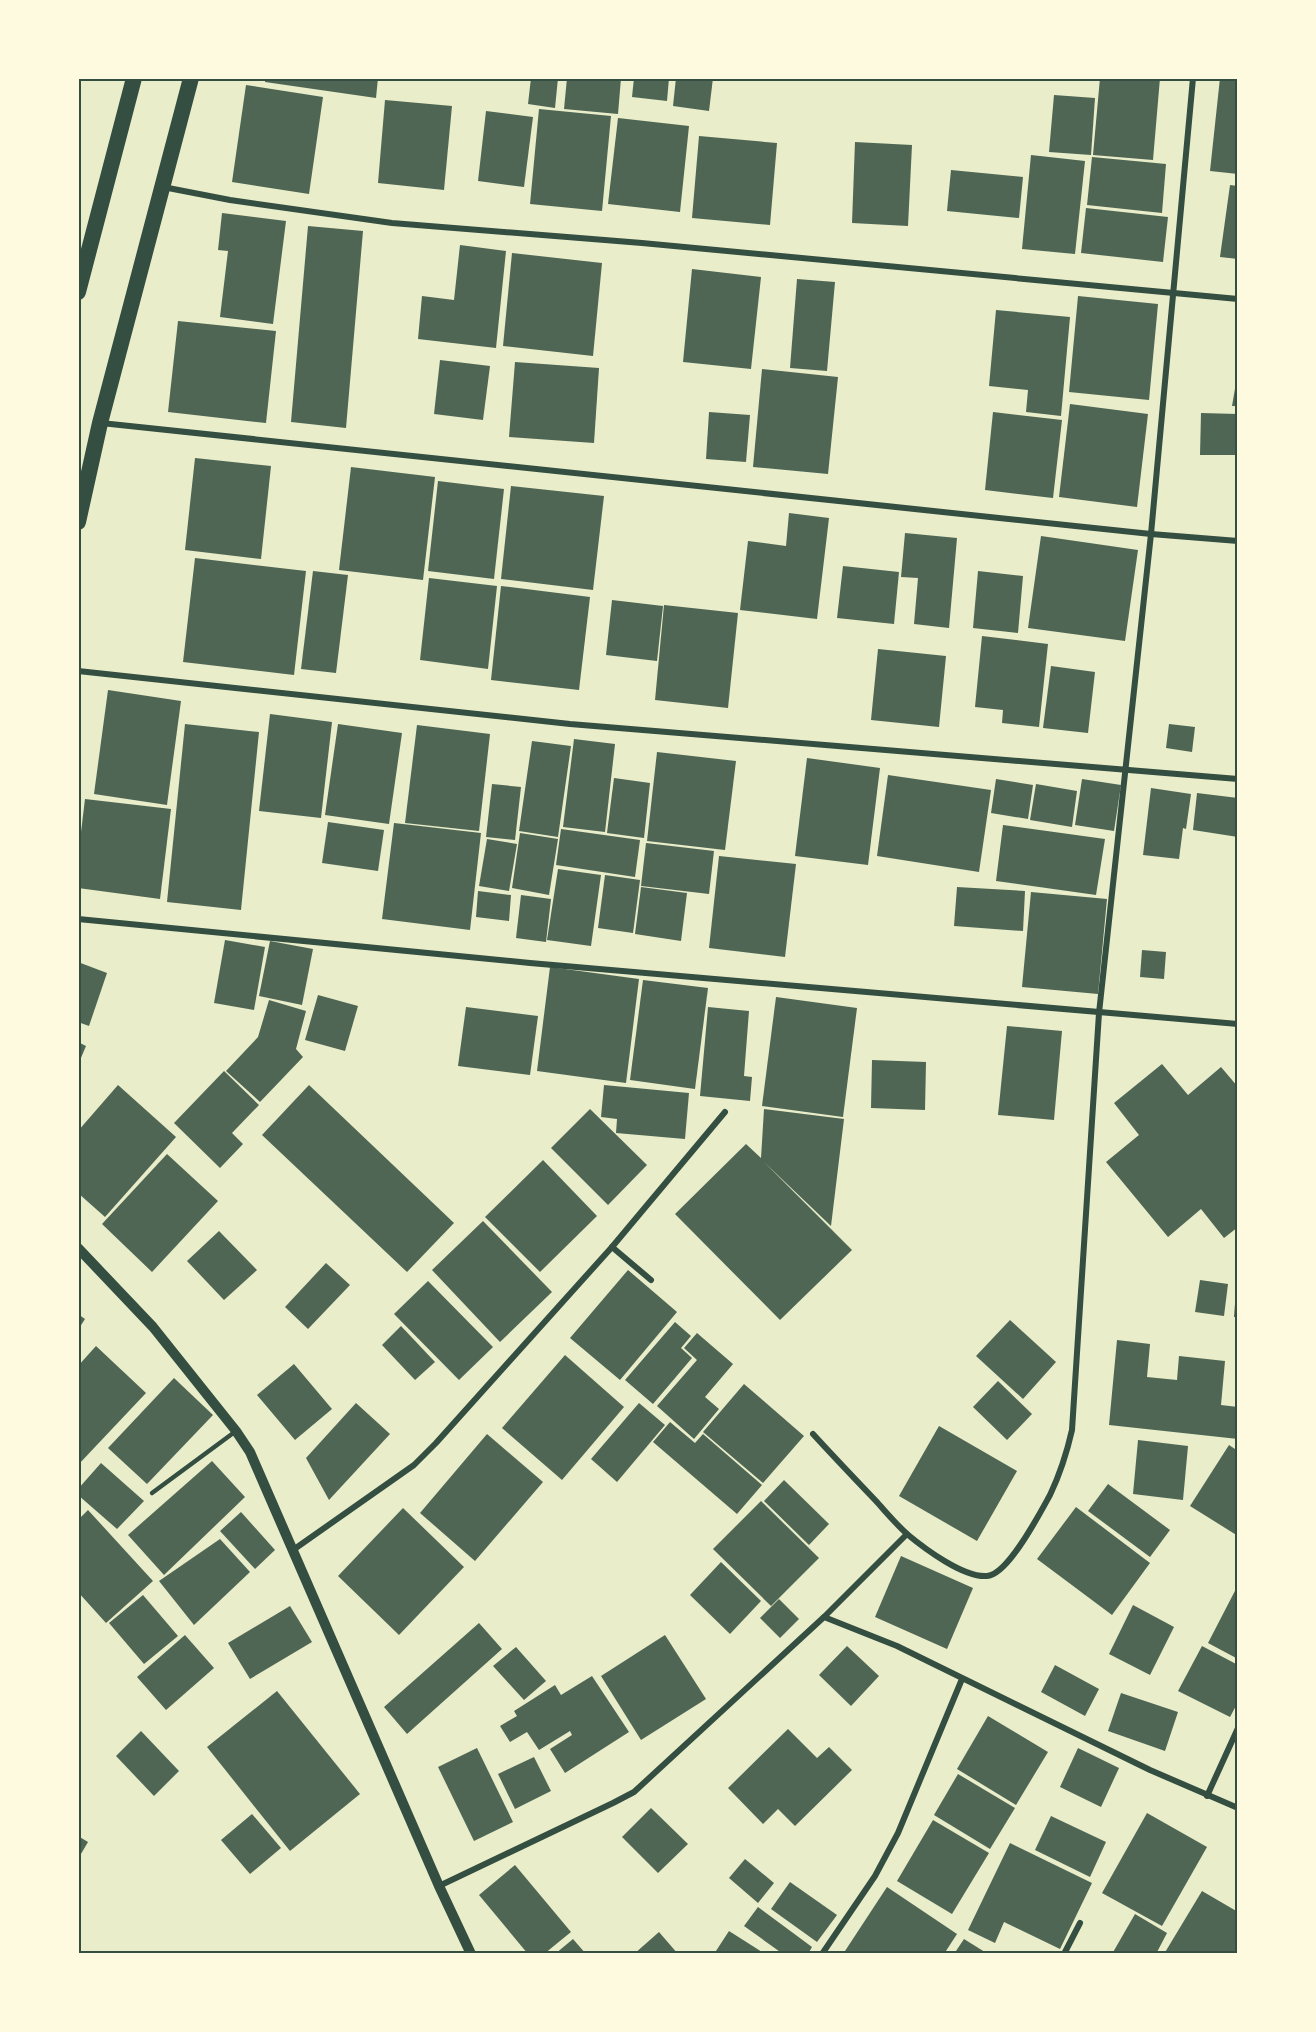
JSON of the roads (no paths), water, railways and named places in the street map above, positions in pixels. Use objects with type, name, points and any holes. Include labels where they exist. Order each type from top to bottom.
[{"type":"highway","points":[[78,292],[134,78]]},
{"type":"highway","points":[[78,522],[100,423],[191,78]]},
{"type":"street","points":[[813,1434],[907,1534],[970,1574],[987,1576],[996,1574],[1007,1563],[1050,1494],[1065,1458],[1072,1430],[1099,1013],[1150,534],[1193,78]]},
{"type":"street","points":[[162,186],[230,200],[392,223],[642,243],[1238,299]]},
{"type":"street","points":[[100,423],[1150,534],[1238,541]]},
{"type":"street","points":[[78,671],[570,724],[1238,779]]},
{"type":"street","points":[[78,919],[518,962],[1238,1024]]},
{"type":"street","points":[[293,1550],[414,1465],[436,1443],[612,1247],[725,1113]]},
{"type":"street","points":[[612,1247],[651,1280]]},
{"type":"street","points":[[78,1248],[153,1327],[236,1431],[250,1452],[439,1886],[471,1954]]},
{"type":"street","points":[[439,1886],[634,1792],[824,1617],[907,1534]]},
{"type":"street","points":[[824,1617],[897,1646],[1207,1796],[1238,1808]]},
{"type":"street","points":[[822,1954],[875,1876],[898,1833],[962,1679]]},
{"type":"street","points":[[1207,1796],[1238,1728]]},
{"type":"street","points":[[1064,1954],[1080,1923]]},
{"type":"lane","points":[[152,1493],[236,1431]]}]
